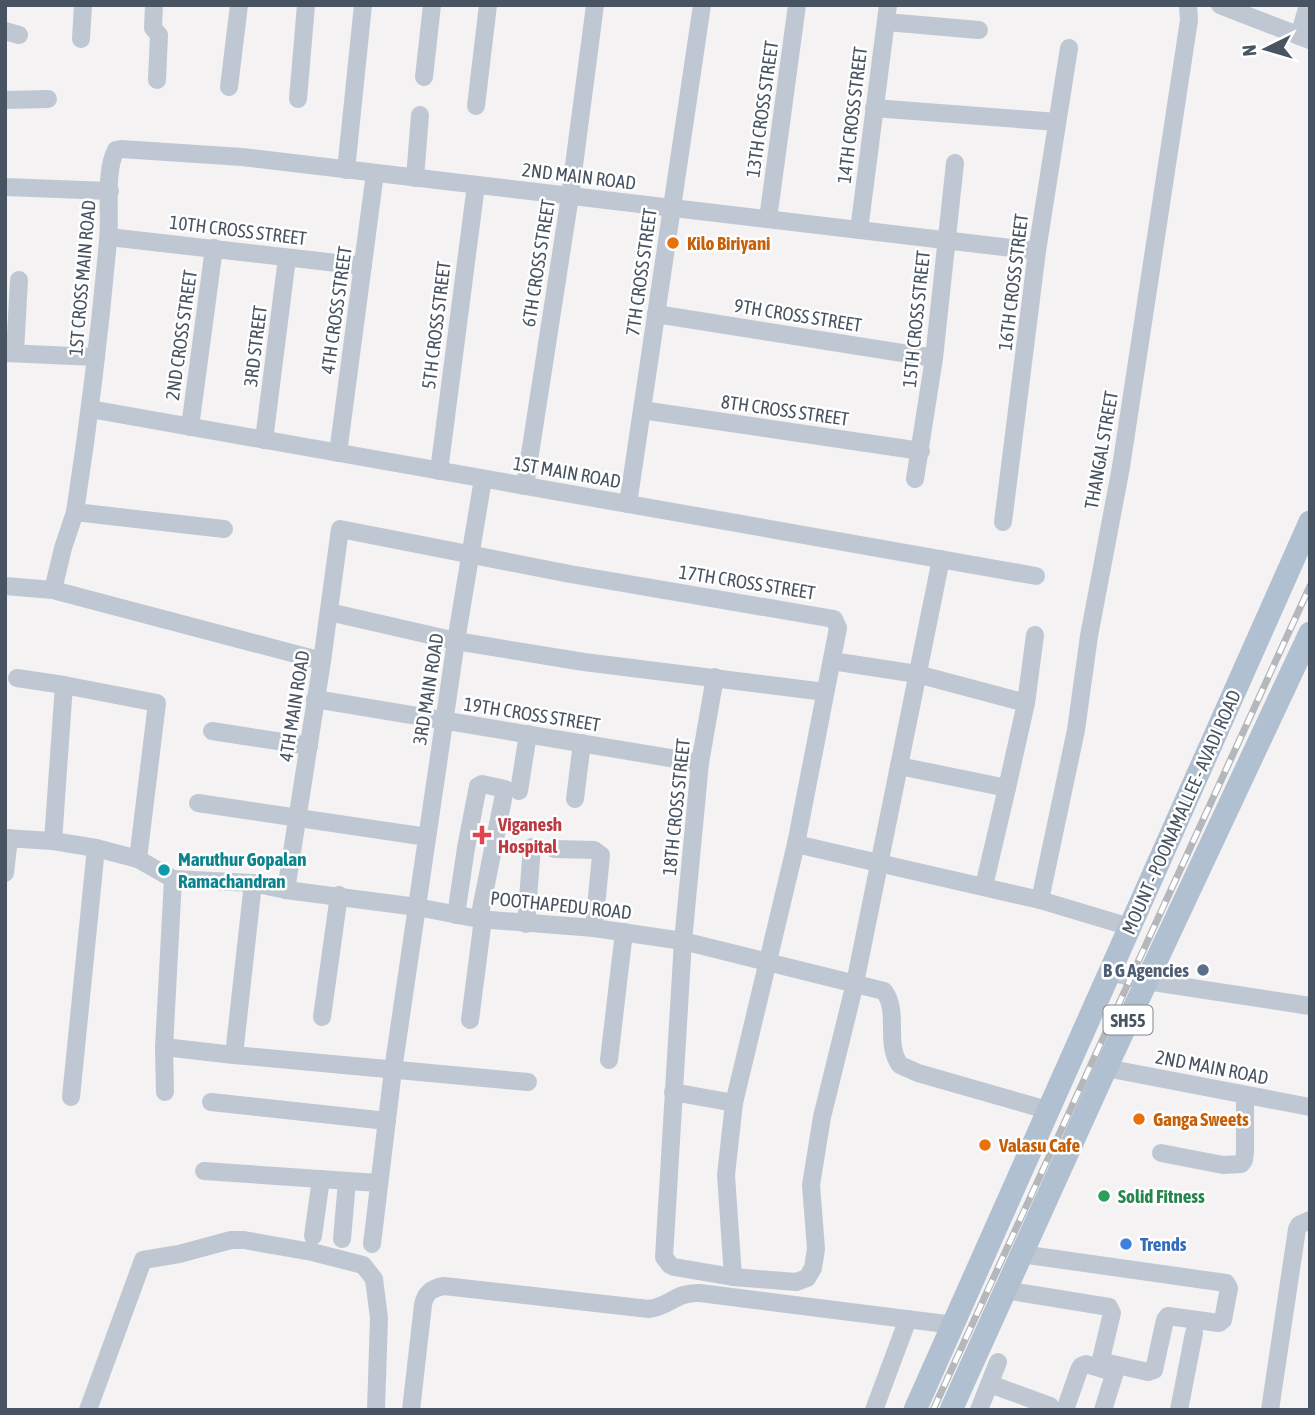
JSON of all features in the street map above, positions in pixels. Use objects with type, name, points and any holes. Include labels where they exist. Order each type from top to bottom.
[{"type":"main road","name":"MOUNT - POONAMALLEE - AVADI ROAD","points":[[915,1410],[1310,522]]},
{"type":"main road","name":"MOUNT - POONAMALLEE - AVADI ROAD","points":[[951,1410],[1146,981],[1310,634]]},
{"type":"main road","points":[[1023,1165],[1055,1180]]},
{"type":"street","points":[[81,39],[83,5]]},
{"type":"street","points":[[155,5],[153,28],[159,35],[157,80]]},
{"type":"street","points":[[229,87],[239,5]]},
{"type":"street","points":[[298,99],[306,5]]},
{"type":"street","points":[[346,170],[363,5]]},
{"type":"street","points":[[424,77],[432,5]]},
{"type":"street","points":[[476,106],[488,5]]},
{"type":"street","name":"6TH CROSS STREET","points":[[525,486],[570,196],[595,5]]},
{"type":"street","name":"7TH CROSS STREET","points":[[628,504],[702,5]]},
{"type":"street","name":"13TH CROSS STREET","points":[[768,219],[797,5]]},
{"type":"street","name":"THANGAL STREET","points":[[1040,900],[1076,730],[1089,636],[1121,467],[1189,20],[1188,5]]},
{"type":"street","points":[[1220,5],[1304,38],[1308,5]]},
{"type":"street","points":[[887,13],[979,30]]},
{"type":"street","name":"14TH CROSS STREET","points":[[859,230],[887,13]]},
{"type":"street","name":"16TH CROSS STREET","points":[[1003,522],[1037,251],[1069,48]]},
{"type":"street","points":[[5,100],[48,99]]},
{"type":"street","points":[[874,108],[1057,122]]},
{"type":"street","points":[[415,178],[420,115]]},
{"type":"street","name":"2ND MAIN ROAD","points":[[116,150],[242,158],[1037,251]]},
{"type":"street","name":"1ST CROSS MAIN ROAD","points":[[53,590],[75,512],[90,410],[109,237],[111,164],[116,150]]},
{"type":"street","name":"15TH CROSS STREET","points":[[915,479],[934,358],[955,163]]},
{"type":"street","name":"4TH CROSS STREET","points":[[338,453],[375,173]]},
{"type":"street","name":"5TH CROSS STREET","points":[[439,471],[476,185]]},
{"type":"street","points":[[5,187],[110,191]]},
{"type":"street","name":"10TH CROSS STREET","points":[[109,237],[363,266]]},
{"type":"street","name":"2ND CROSS STREET","points":[[190,427],[214,248]]},
{"type":"street","name":"3RD STREET","points":[[264,440],[287,258]]},
{"type":"street","points":[[19,280],[10,353],[96,357]]},
{"type":"street","name":"9TH CROSS STREET","points":[[656,314],[934,358]]},
{"type":"street","name":"1ST MAIN ROAD","points":[[90,410],[1036,576]]},
{"type":"street","name":"8TH CROSS STREET","points":[[642,410],[921,451]]},
{"type":"street","name":"3RD MAIN ROAD","points":[[372,1244],[393,1070],[456,641],[483,479]]},
{"type":"street","points":[[75,512],[224,529]]},
{"type":"street","name":"4TH MAIN ROAD","points":[[286,890],[340,529],[471,555]]},
{"type":"street","name":"17TH CROSS STREET","points":[[471,555],[828,616],[837,622],[832,661],[796,844],[734,1103],[726,1175],[733,1277]]},
{"type":"street","points":[[855,983],[941,559]]},
{"type":"street","points":[[5,586],[53,590],[322,661]]},
{"type":"street","points":[[329,612],[456,641],[584,662],[825,692]]},
{"type":"street","points":[[984,886],[1026,703],[1035,635]]},
{"type":"street","points":[[832,661],[917,674],[1026,703]]},
{"type":"street","name":"18TH CROSS STREET","points":[[715,677],[700,763],[683,941],[664,1257],[670,1265],[733,1277],[796,1282],[807,1278],[813,1268],[816,1248],[811,1185],[822,1116],[855,983]]},
{"type":"street","points":[[17,678],[157,703],[138,859]]},
{"type":"street","points":[[53,841],[64,685]]},
{"type":"street","name":"19TH CROSS STREET","points":[[315,699],[700,763]]},
{"type":"street","points":[[212,731],[309,746]]},
{"type":"street","points":[[519,791],[528,734]]},
{"type":"street","points":[[575,799],[582,743]]},
{"type":"street","points":[[899,766],[1007,788]]},
{"type":"street","points":[[456,915],[478,786],[482,784],[505,789],[481,919],[470,1020]]},
{"type":"street","points":[[198,803],[427,837]]},
{"type":"street","points":[[5,873],[7,838]]},
{"type":"street","name":"POOTHAPEDU ROAD","points":[[7,838],[53,841],[96,848],[138,859],[173,879],[253,883],[286,890],[417,906],[481,919],[624,932],[683,941],[855,983],[884,991],[887,995],[891,1004],[892,1049],[900,1065],[918,1073],[1047,1110]]},
{"type":"street","points":[[796,844],[984,886],[1130,927]]},
{"type":"street","points":[[526,924],[532,847]]},
{"type":"street","points":[[71,1097],[96,848]]},
{"type":"street","points":[[554,849],[594,850],[601,855],[594,928]]},
{"type":"street","points":[[165,1093],[164,1046],[173,879]]},
{"type":"street","points":[[234,1055],[253,883]]},
{"type":"street","points":[[322,1017],[339,895]]},
{"type":"street","points":[[609,1060],[624,932]]},
{"type":"street","points":[[1110,972],[1146,981],[1310,1006]]},
{"type":"street","points":[[164,1046],[528,1082]]},
{"type":"street","name":"2ND MAIN ROAD","points":[[1106,1068],[1310,1107]]},
{"type":"street","points":[[673,1092],[734,1103]]},
{"type":"street","points":[[1161,1153],[1223,1165],[1241,1164],[1245,1152],[1245,1095]]},
{"type":"street","points":[[211,1102],[387,1121]]},
{"type":"street","points":[[204,1171],[378,1183]]},
{"type":"street","points":[[313,1236],[321,1179]]},
{"type":"street","points":[[342,1239],[347,1181]]},
{"type":"street","points":[[1270,1410],[1297,1229],[1299,1225],[1310,1220]]},
{"type":"street","points":[[88,1410],[143,1260],[179,1254],[231,1240],[312,1252],[355,1263],[369,1270],[374,1279],[379,1318],[376,1410]]},
{"type":"street","points":[[1005,1290],[1109,1307],[1112,1313],[1101,1359],[1151,1373],[1168,1316],[1219,1323],[1223,1320],[1229,1288],[1226,1283],[1021,1254]]},
{"type":"street","points":[[411,1410],[422,1305],[426,1294],[435,1287],[649,1309],[661,1308],[685,1292],[700,1293],[954,1325]]},
{"type":"street","points":[[874,1410],[908,1319]]},
{"type":"street","points":[[1179,1410],[1194,1333]]},
{"type":"street","points":[[979,1410],[998,1362]]},
{"type":"street","points":[[990,1384],[1057,1408],[1081,1366],[1086,1364],[1114,1375],[1103,1410]]},
{"type":"railway","points":[[933,1410],[1310,586]]},
{"type":"place","name":"Kilo Biriyani","points":[[673,243]]},
{"type":"place","name":"Viganesh Hospital","points":[[482,835]]},
{"type":"place","name":"Maruthur Gopalan Ramachandran","points":[[164,870]]},
{"type":"place","name":"B G Agencies","points":[[1203,970]]},
{"type":"place","name":"Ganga Sweets","points":[[1139,1119]]},
{"type":"place","name":"Valasu Cafe","points":[[985,1145]]},
{"type":"place","name":"Solid Fitness","points":[[1104,1196]]},
{"type":"place","name":"Trends","points":[[1126,1244]]}]
